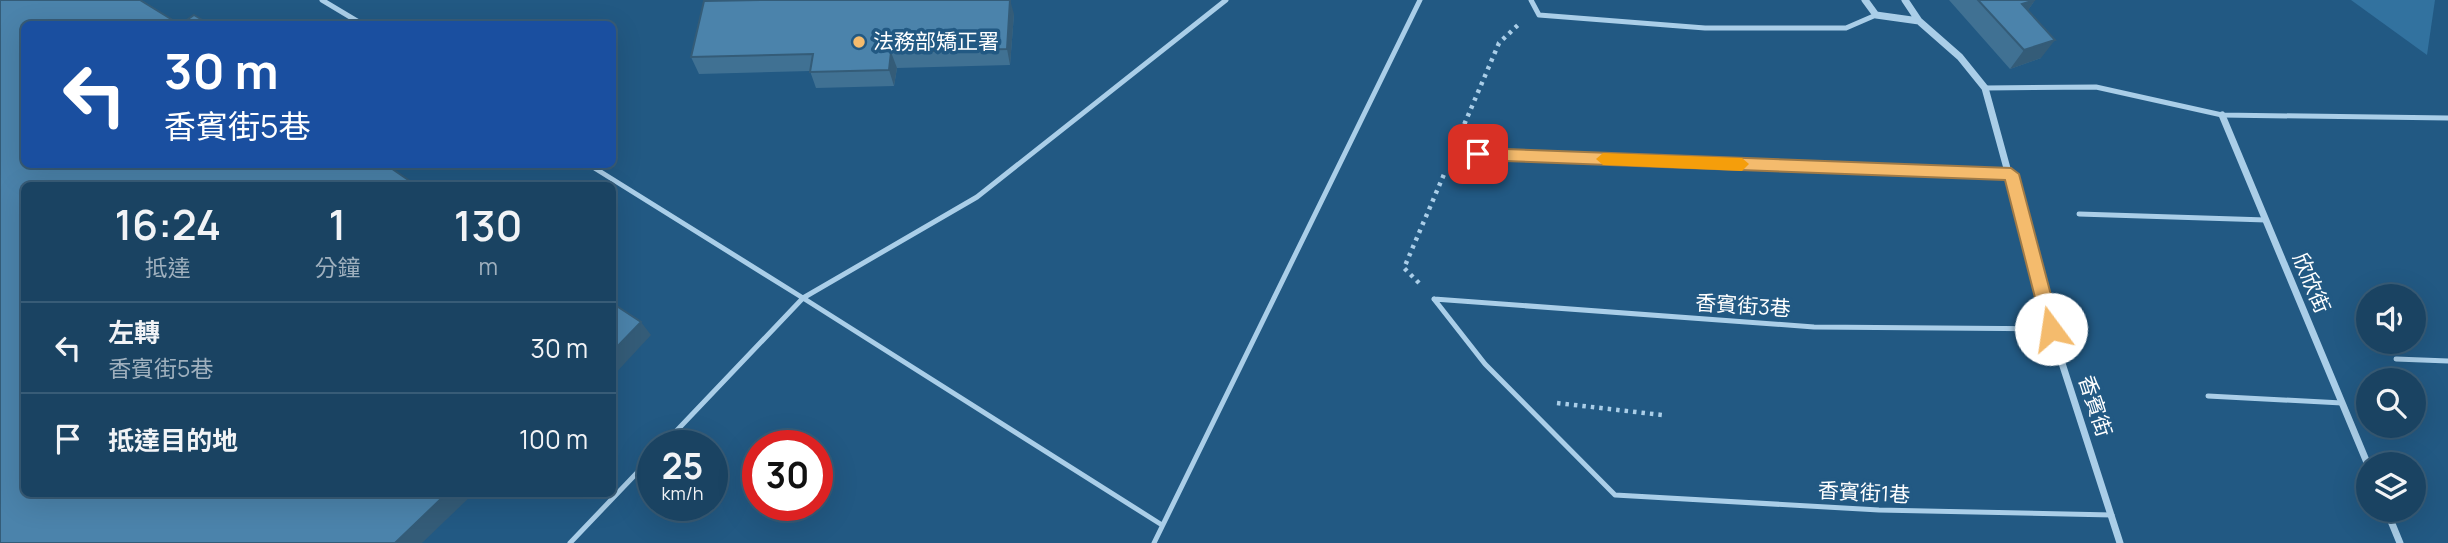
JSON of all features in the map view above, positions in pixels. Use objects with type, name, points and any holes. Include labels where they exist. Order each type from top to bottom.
[{"type":"street","points":[[1865,0],[1875,15],[1919,21]]},
{"type":"street","name":"香賓街","points":[[1905,0],[1919,21],[1960,57],[1985,88],[2011,174],[2051,329],[2120,543]]},
{"type":"street","name":"欣欣街","points":[[2222,115],[2363,452]]},
{"type":"street","points":[[2391,522],[2400,543]]},
{"type":"lane","points":[[322,0],[357,21]]},
{"type":"lane","points":[[677,430],[803,298],[976,197],[1226,0]]},
{"type":"lane","points":[[1154,543],[1420,0]]},
{"type":"lane","points":[[1531,0],[1539,15],[1564,19],[1731,28],[1846,28],[1875,15]]},
{"type":"lane","points":[[1985,88],[2096,87],[2222,115],[2448,118]]},
{"type":"lane","points":[[1452,153],[2011,174]]},
{"type":"lane","points":[[594,168],[1162,525]]},
{"type":"lane","points":[[2079,214],[2266,220]]},
{"type":"lane","points":[[1434,299],[1485,365],[1518,398]]},
{"type":"lane","name":"香賓街3巷","points":[[1434,299],[1814,327],[2051,329]]},
{"type":"lane","points":[[2396,359],[2448,361]]},
{"type":"lane","points":[[2208,396],[2342,403]]},
{"type":"lane","name":"香賓街1巷","points":[[1518,398],[1615,495],[1879,510],[2112,514]]},
{"type":"lane","points":[[616,495],[637,473]]},
{"type":"lane","points":[[570,543],[614,497]]},
{"type":"path","points":[[1434,299],[1405,268],[1499,43],[1515,26],[1539,15]]},
{"type":"path","points":[[1518,398],[1662,415]]},
{"type":"shaded area","points":[[2351,0],[2435,0],[2427,55]]},
{"type":"building","points":[[0,0],[140,0],[174,21],[21,21],[21,168],[391,168],[411,182],[21,182],[21,497],[443,497],[395,543],[0,543]]},
{"type":"building","name":"法務部矯正署","points":[[1010,0],[1007,49],[891,52],[889,70],[810,72],[813,54],[691,57],[704,1]]},
{"type":"building","points":[[1978,0],[2035,0],[2022,4],[2055,40],[2024,50]]},
{"type":"building","points":[[194,15],[204,21],[185,21]]},
{"type":"building","points":[[616,306],[641,322],[616,348]]},
{"type":"slow traffic","points":[[1603,159],[1742,164]]},
{"type":"place","name":"法務部矯正署","points":[[859,42]]},
{"type":"route","points":[[1478,154],[2011,174],[2051,329]]}]
